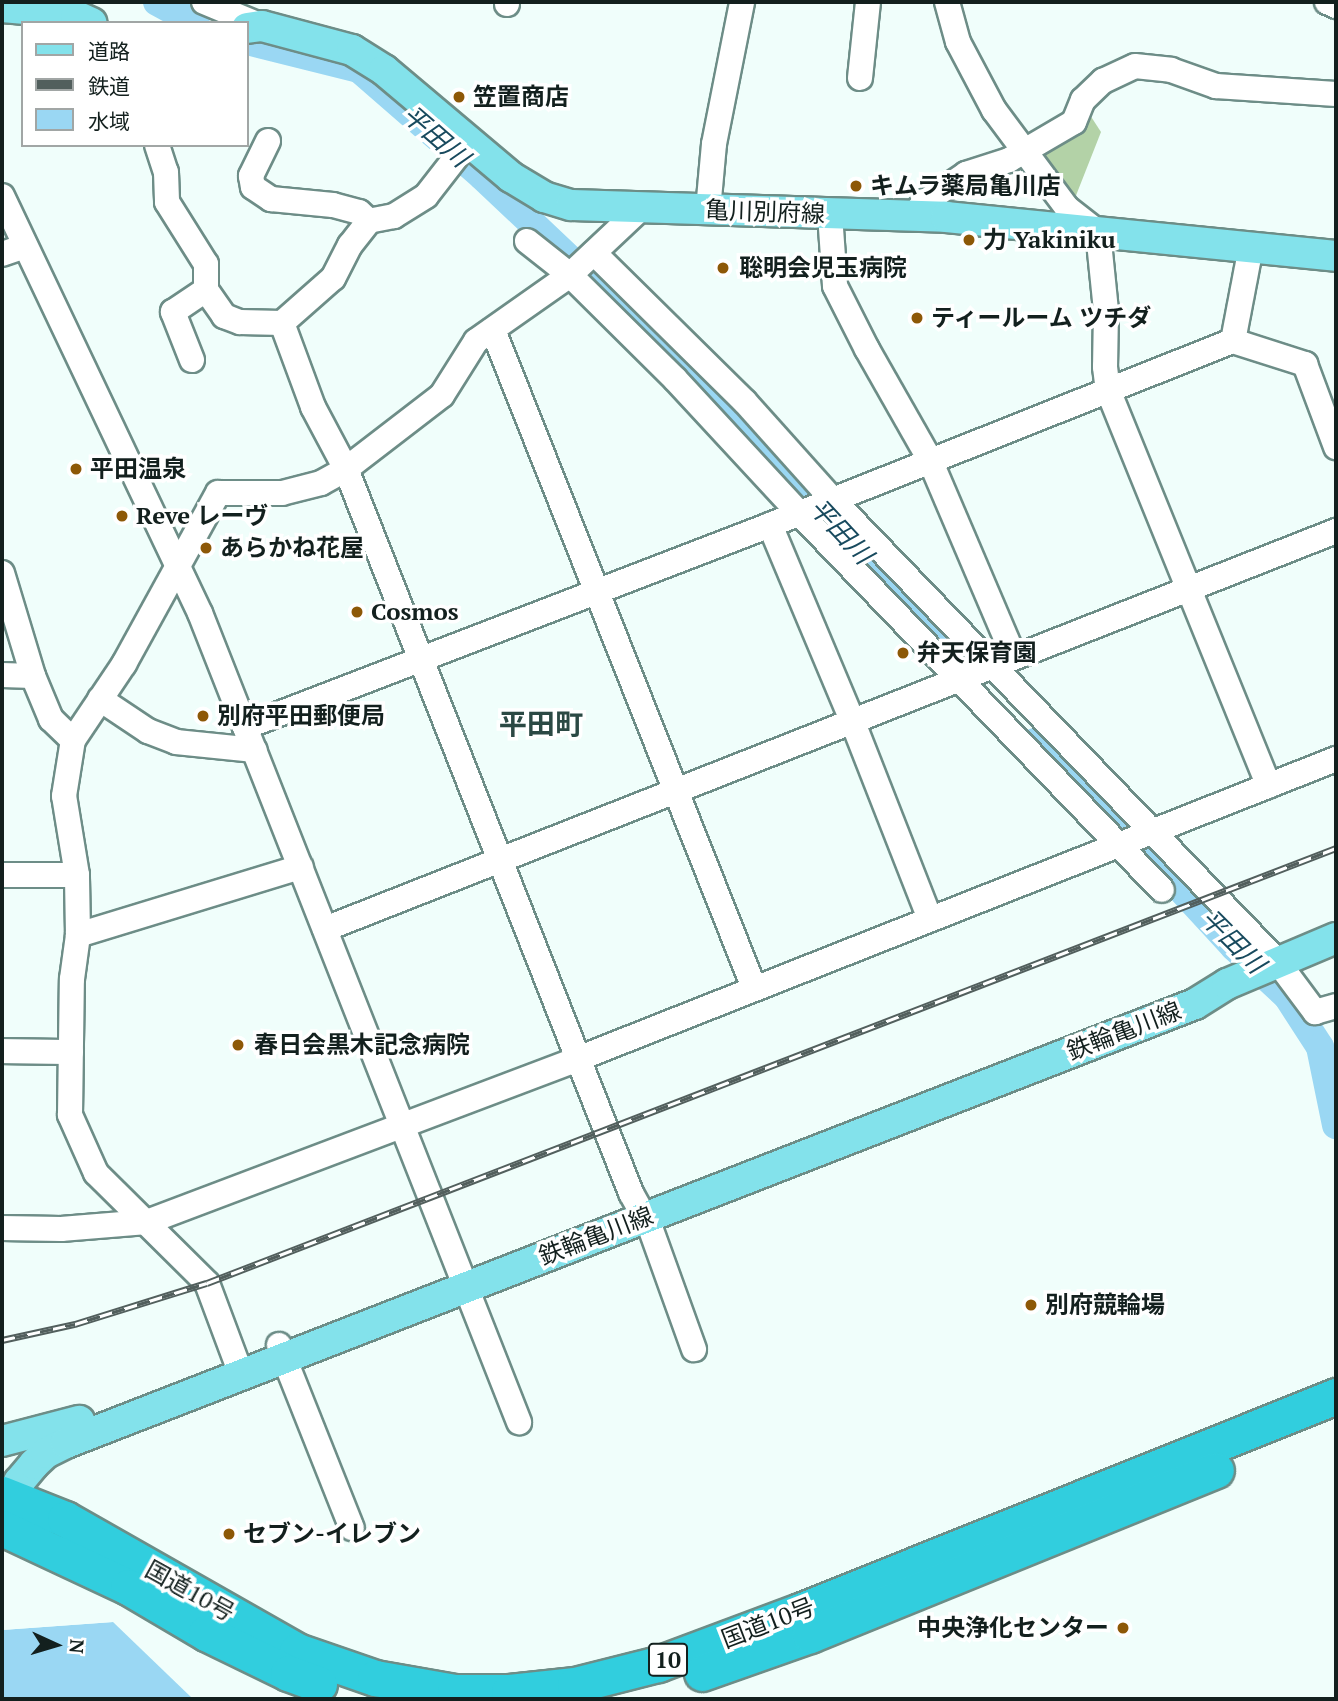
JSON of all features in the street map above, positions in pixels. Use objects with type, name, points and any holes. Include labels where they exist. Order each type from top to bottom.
[{"type":"highway","name":"国道10号","points":[[4,1512],[65,1518],[297,1651],[375,1678],[454,1692],[509,1692],[575,1685],[658,1664],[1336,1405]]},
{"type":"highway","name":"国道10号","points":[[609,1699],[662,1687],[810,1636],[1336,1405]]},
{"type":"highway","name":"国道10号","points":[[4,1512],[206,1633],[288,1673],[366,1699]]},
{"type":"main road","points":[[2,7],[40,9],[87,21]]},
{"type":"main road","name":"亀川別府線","points":[[255,27],[352,50],[384,70],[461,152],[544,197],[571,205],[912,216],[1336,256]]},
{"type":"main road","name":"鉄輪亀川線","points":[[2,1441],[54,1430],[239,1368],[641,1212],[1191,992],[1256,971],[1336,938]]},
{"type":"main road","name":"鉄輪亀川線","points":[[4,1512],[19,1482],[46,1453],[239,1368]]},
{"type":"street","points":[[204,2],[243,21]]},
{"type":"street","points":[[708,210],[714,144],[742,2]]},
{"type":"street","points":[[860,78],[868,2]]},
{"type":"street","points":[[947,2],[958,42],[994,110],[1067,208],[1098,232],[1106,311],[1105,367],[1108,390],[1269,786]]},
{"type":"street","points":[[1326,2],[1336,6]]},
{"type":"street","points":[[912,216],[925,202],[966,174],[1023,152],[1074,122],[1083,100],[1103,81],[1135,66],[1171,71],[1216,86],[1336,94]]},
{"type":"street","points":[[268,141],[251,176],[253,187],[271,200],[333,205],[359,212],[369,221]]},
{"type":"street","points":[[158,147],[166,172],[167,202],[206,264],[206,290],[223,317],[240,322],[282,323],[333,278],[350,246],[369,221],[394,216],[426,197],[461,152]]},
{"type":"street","points":[[2,197],[13,250],[180,566],[519,1422]]},
{"type":"street","points":[[239,1368],[207,1283],[96,1173],[70,1115],[72,979],[78,935],[77,874],[64,796],[73,740],[180,566],[218,493],[282,493],[321,483],[346,469],[442,395],[476,341],[584,262],[640,209]]},
{"type":"street","points":[[830,214],[835,286],[867,349],[930,460],[1004,662]]},
{"type":"street","points":[[527,241],[584,262],[744,402],[832,499],[1004,662],[1152,832],[1256,971],[1315,1012],[1336,1006]]},
{"type":"street","points":[[1233,341],[1251,247]]},
{"type":"street","points":[[584,262],[675,379],[799,513],[1162,890]]},
{"type":"street","points":[[192,360],[173,312],[206,290]]},
{"type":"street","points":[[282,323],[313,407],[346,469],[694,1349]]},
{"type":"street","points":[[493,330],[754,988]]},
{"type":"street","points":[[246,727],[770,525],[1233,341],[1304,364],[1336,447]]},
{"type":"street","points":[[770,525],[852,720],[930,919]]},
{"type":"street","points":[[325,929],[1336,531]]},
{"type":"street","points":[[2,573],[33,676],[51,719],[73,740]]},
{"type":"street","points":[[2,675],[33,676]]},
{"type":"street","points":[[100,699],[148,731],[176,742],[255,750]]},
{"type":"street","points":[[2,1228],[61,1229],[147,1222],[580,1058],[1336,759]]},
{"type":"street","points":[[78,935],[301,867]]},
{"type":"street","points":[[2,875],[77,874]]},
{"type":"street","points":[[2,1051],[71,1052]]},
{"type":"street","points":[[281,1352],[352,1528]]},
{"type":"green space","points":[[1088,112],[1101,132],[1075,198],[1034,155]]},
{"type":"water","points":[[113,1622],[193,1699],[2,1699],[2,1630]]},
{"type":"pier","points":[[109,1619],[113,1622],[2,1630],[2,1626]]},
{"type":"waterway","name":"平田川","points":[[157,2],[192,21]]},
{"type":"waterway","name":"平田川","points":[[248,41],[359,69],[482,176],[687,370],[846,535],[953,657]]},
{"type":"waterway","name":"平田川","points":[[1035,742],[1155,861],[1234,947],[1287,996],[1320,1047],[1336,1125]]},
{"type":"railway","points":[[2,1340],[75,1324],[207,1283],[1336,848]]},
{"type":"place","name":"笠置商店","points":[[459,97]]},
{"type":"place","name":"キムラ薬局亀川店","points":[[856,186]]},
{"type":"place","name":"力 Yakiniku","points":[[969,240]]},
{"type":"place","name":"聡明会児玉病院","points":[[723,268]]},
{"type":"place","name":"ティールーム ツチダ","points":[[917,318]]},
{"type":"place","name":"平田温泉","points":[[76,469]]},
{"type":"place","name":"Reve レーヴ","points":[[122,516]]},
{"type":"place","name":"あらかね花屋","points":[[206,548]]},
{"type":"place","name":"Cosmos","points":[[357,612]]},
{"type":"place","name":"弁天保育園","points":[[903,653]]},
{"type":"place","name":"別府平田郵便局","points":[[203,716]]},
{"type":"place","name":"春日会黒木記念病院","points":[[238,1045]]},
{"type":"place","name":"別府競輪場","points":[[1031,1305]]},
{"type":"place","name":"セブン-イレブン","points":[[229,1534]]},
{"type":"place","name":"中央浄化センター","points":[[1123,1628]]},
{"type":"district","name":"平田町","points":[[541,724]]}]
